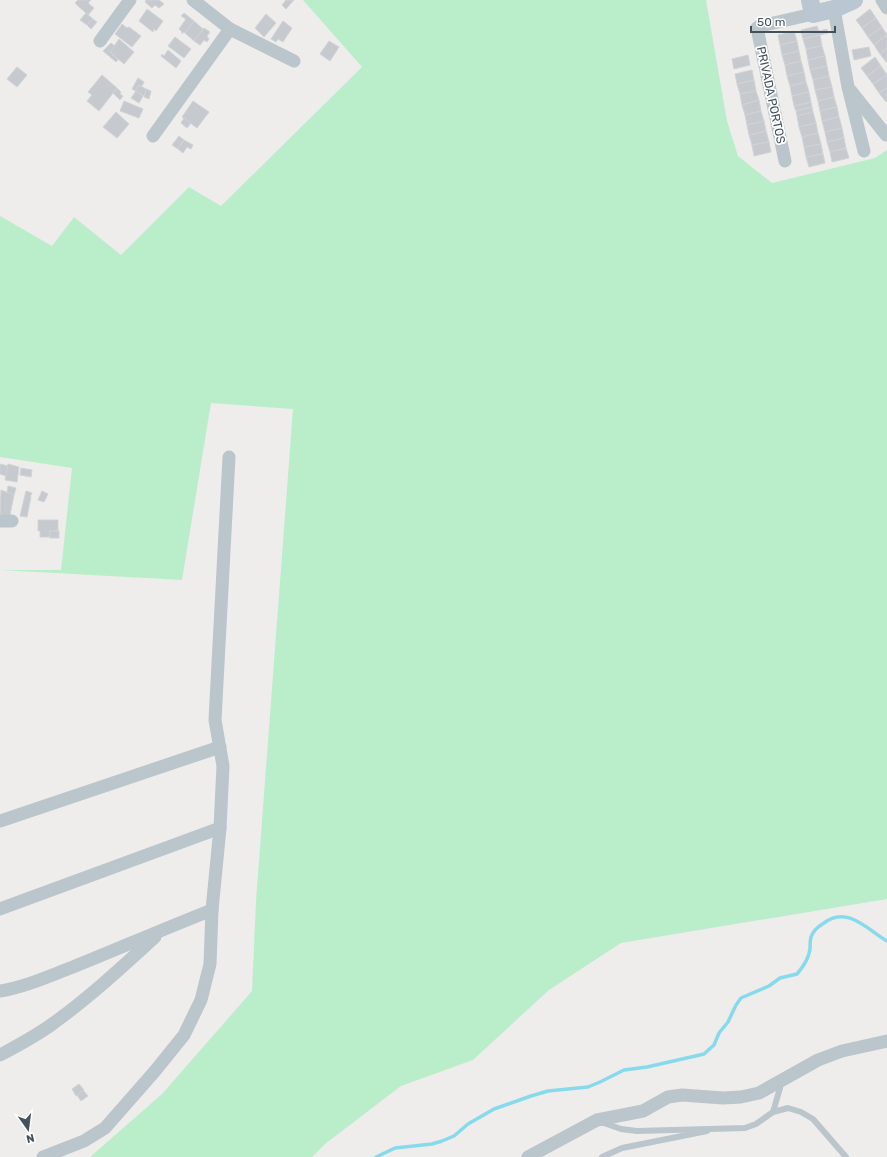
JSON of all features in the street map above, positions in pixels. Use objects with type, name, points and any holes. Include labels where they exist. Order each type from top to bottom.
[{"type":"street","points":[[100,41],[130,0]]},
{"type":"street","points":[[193,0],[230,29],[294,61]]},
{"type":"street","points":[[811,7],[834,9],[854,0]]},
{"type":"street","points":[[882,0],[887,8]]},
{"type":"street","name":"PRIVADA PORTOS","points":[[785,161],[757,28],[811,7]]},
{"type":"street","points":[[834,9],[848,87],[864,151]]},
{"type":"street","points":[[153,136],[230,29]]},
{"type":"street","points":[[848,87],[886,135]]},
{"type":"street","points":[[43,1157],[84,1141],[105,1128],[155,1072],[184,1035],[201,1000],[210,964],[212,910],[220,828],[223,766],[215,720],[228,457]]},
{"type":"street","points":[[0,820],[220,747]]},
{"type":"street","points":[[0,909],[220,828]]},
{"type":"street","points":[[0,991],[15,989],[212,910]]},
{"type":"street","points":[[0,1055],[55,1022],[101,986],[164,929]]},
{"type":"street","points":[[528,1157],[598,1120],[643,1111],[668,1097],[682,1095],[741,1097],[759,1093],[818,1060],[842,1051],[887,1041]]},
{"type":"lane","points":[[773,1112],[782,1080]]},
{"type":"lane","points":[[598,1120],[621,1128],[637,1131],[686,1128],[745,1128],[756,1124],[773,1112],[788,1108],[801,1112],[812,1119],[846,1157]]},
{"type":"lane","points":[[602,1157],[622,1148],[718,1129]]},
{"type":"green space","points":[[303,0],[706,0],[727,121],[738,156],[772,183],[875,158],[887,150],[887,899],[621,943],[549,990],[473,1060],[401,1086],[325,1144],[312,1157],[90,1157],[162,1094],[252,991],[256,901],[293,409],[211,403],[182,580],[0,570],[61,570],[72,468],[0,457],[0,216],[52,246],[74,217],[121,255],[189,187],[221,206],[362,67]]},
{"type":"building","points":[[78,0],[91,0],[88,3],[94,8],[88,15],[75,3]]},
{"type":"building","points":[[146,0],[159,0],[164,4],[159,8],[155,5],[152,8],[145,2]]},
{"type":"building","points":[[286,0],[294,0],[286,9],[282,5]]},
{"type":"building","points":[[147,9],[163,21],[156,31],[154,29],[153,32],[139,21]]},
{"type":"building","points":[[870,9],[876,18],[862,28],[856,20]]},
{"type":"building","points":[[86,13],[93,19],[87,25],[80,20]]},
{"type":"building","points":[[184,13],[194,21],[185,33],[184,32],[182,34],[179,29],[186,19],[181,16]]},
{"type":"building","points":[[266,14],[276,23],[264,37],[255,28]]},
{"type":"building","points":[[876,18],[882,27],[868,37],[862,28]]},
{"type":"building","points":[[93,19],[97,22],[91,29],[87,25]]},
{"type":"building","points":[[194,21],[203,29],[194,41],[185,33]]},
{"type":"building","points":[[283,21],[292,28],[283,42],[278,39],[276,42],[271,39]]},
{"type":"building","points":[[122,24],[127,28],[129,27],[141,36],[132,47],[115,34]]},
{"type":"building","points":[[817,26],[819,31],[802,35],[801,30]]},
{"type":"building","points":[[882,27],[887,35],[874,45],[868,37]]},
{"type":"building","points":[[204,28],[210,32],[207,36],[209,39],[207,42],[204,40],[200,45],[194,41]]},
{"type":"building","points":[[827,29],[828,33],[803,39],[802,35]]},
{"type":"building","points":[[794,31],[797,41],[780,45],[778,35]]},
{"type":"building","points":[[820,35],[822,46],[806,49],[803,39]]},
{"type":"building","points":[[887,35],[887,48],[880,54],[874,45]]},
{"type":"building","points":[[175,37],[191,49],[184,58],[168,46]]},
{"type":"building","points":[[119,39],[134,52],[124,64],[110,52]]},
{"type":"building","points":[[329,41],[339,47],[330,61],[320,54]]},
{"type":"building","points":[[797,41],[799,51],[782,55],[780,45]]},
{"type":"building","points":[[111,43],[115,46],[110,52],[118,60],[116,62],[103,51]]},
{"type":"building","points":[[822,46],[825,56],[808,60],[806,49]]},
{"type":"building","points":[[869,47],[871,56],[854,60],[852,50]]},
{"type":"building","points":[[887,48],[887,62],[886,62],[880,54]]},
{"type":"building","points":[[168,50],[181,61],[176,68],[161,56],[162,54],[164,56]]},
{"type":"building","points":[[799,51],[801,61],[785,65],[782,55]]},
{"type":"building","points":[[748,55],[750,65],[734,69],[732,59]]},
{"type":"building","points":[[825,56],[827,66],[810,70],[808,60]]},
{"type":"building","points":[[875,57],[881,66],[867,76],[861,68]]},
{"type":"building","points":[[801,61],[804,72],[787,76],[785,65]]},
{"type":"building","points":[[827,66],[829,76],[813,80],[810,70]]},
{"type":"building","points":[[881,66],[887,75],[873,84],[867,76]]},
{"type":"building","points":[[17,67],[27,75],[17,87],[7,79]]},
{"type":"building","points":[[752,70],[754,80],[737,84],[735,74]]},
{"type":"building","points":[[804,72],[806,82],[790,86],[787,76]]},
{"type":"building","points":[[102,75],[117,88],[99,111],[87,101],[92,95],[88,92]]},
{"type":"building","points":[[887,75],[887,88],[879,93],[873,84]]},
{"type":"building","points":[[829,76],[832,87],[815,90],[813,80]]},
{"type":"building","points":[[138,78],[144,82],[142,86],[139,85],[135,91],[132,89]]},
{"type":"building","points":[[754,80],[756,91],[740,94],[737,84]]},
{"type":"building","points":[[806,82],[809,92],[792,96],[790,86]]},
{"type":"building","points":[[139,85],[146,89],[144,96],[135,91]]},
{"type":"building","points":[[832,87],[834,97],[818,101],[815,90]]},
{"type":"building","points":[[117,88],[123,96],[120,100],[113,93]]},
{"type":"building","points":[[887,88],[887,101],[886,102],[879,93]]},
{"type":"building","points":[[146,89],[151,91],[149,99],[144,97]]},
{"type":"building","points":[[136,91],[143,96],[139,103],[131,98]]},
{"type":"building","points":[[756,91],[759,100],[742,105],[740,94]]},
{"type":"building","points":[[809,92],[811,102],[794,106],[792,96]]},
{"type":"building","points":[[834,97],[837,107],[820,111],[818,101]]},
{"type":"building","points":[[759,100],[761,111],[745,115],[742,105]]},
{"type":"building","points":[[124,101],[143,109],[139,118],[120,111]]},
{"type":"building","points":[[193,101],[209,112],[197,128],[182,117]]},
{"type":"building","points":[[811,102],[812,107],[796,111],[794,106]]},
{"type":"building","points":[[812,107],[813,112],[797,116],[796,111]]},
{"type":"building","points":[[837,107],[839,117],[822,121],[820,111]]},
{"type":"building","points":[[761,111],[764,121],[747,125],[745,115]]},
{"type":"building","points":[[116,112],[129,124],[117,138],[103,127]]},
{"type":"building","points":[[813,112],[816,123],[799,127],[797,116]]},
{"type":"building","points":[[839,117],[842,128],[825,132],[822,121]]},
{"type":"building","points":[[184,118],[191,123],[187,128],[181,123]]},
{"type":"building","points":[[764,121],[766,131],[749,135],[747,125]]},
{"type":"building","points":[[816,123],[818,133],[802,137],[799,127]]},
{"type":"building","points":[[842,128],[844,138],[827,142],[825,132]]},
{"type":"building","points":[[766,131],[769,142],[752,145],[749,135]]},
{"type":"building","points":[[818,133],[821,144],[804,147],[802,137]]},
{"type":"building","points":[[179,136],[184,140],[178,149],[172,145]]},
{"type":"building","points":[[844,138],[846,148],[830,152],[827,142]]},
{"type":"building","points":[[184,140],[193,145],[191,149],[187,147],[183,153],[178,149]]},
{"type":"building","points":[[769,142],[771,152],[754,156],[752,145]]},
{"type":"building","points":[[821,144],[823,154],[806,157],[804,147]]},
{"type":"building","points":[[846,148],[849,158],[832,162],[830,152]]},
{"type":"building","points":[[823,154],[825,163],[809,167],[806,157]]},
{"type":"building","points":[[0,464],[8,466],[6,476],[0,474]]},
{"type":"building","points":[[8,464],[19,467],[17,482],[5,480]]},
{"type":"building","points":[[21,468],[32,470],[31,477],[20,475]]},
{"type":"building","points":[[8,486],[16,488],[14,495],[7,493]]},
{"type":"building","points":[[1,490],[14,495],[10,515],[0,515]]},
{"type":"building","points":[[26,491],[32,493],[27,517],[20,516]]},
{"type":"building","points":[[42,491],[48,494],[44,502],[38,500]]},
{"type":"building","points":[[38,520],[58,520],[58,531],[50,531],[50,537],[40,537],[40,531],[38,531]]},
{"type":"building","points":[[50,531],[59,531],[59,538],[50,538]]},
{"type":"building","points":[[79,1084],[84,1090],[76,1096],[72,1089]]},
{"type":"building","points":[[83,1090],[88,1096],[81,1101],[77,1095]]},
{"type":"waterway","points":[[376,1157],[395,1148],[432,1144],[442,1141],[454,1136],[468,1124],[494,1109],[531,1096],[548,1091],[588,1087],[624,1070],[647,1067],[704,1054],[714,1045],[719,1033],[728,1022],[741,998],[769,986],[780,978],[797,974],[808,956],[813,933],[816,929],[833,918],[841,917],[857,921],[887,941]]}]
